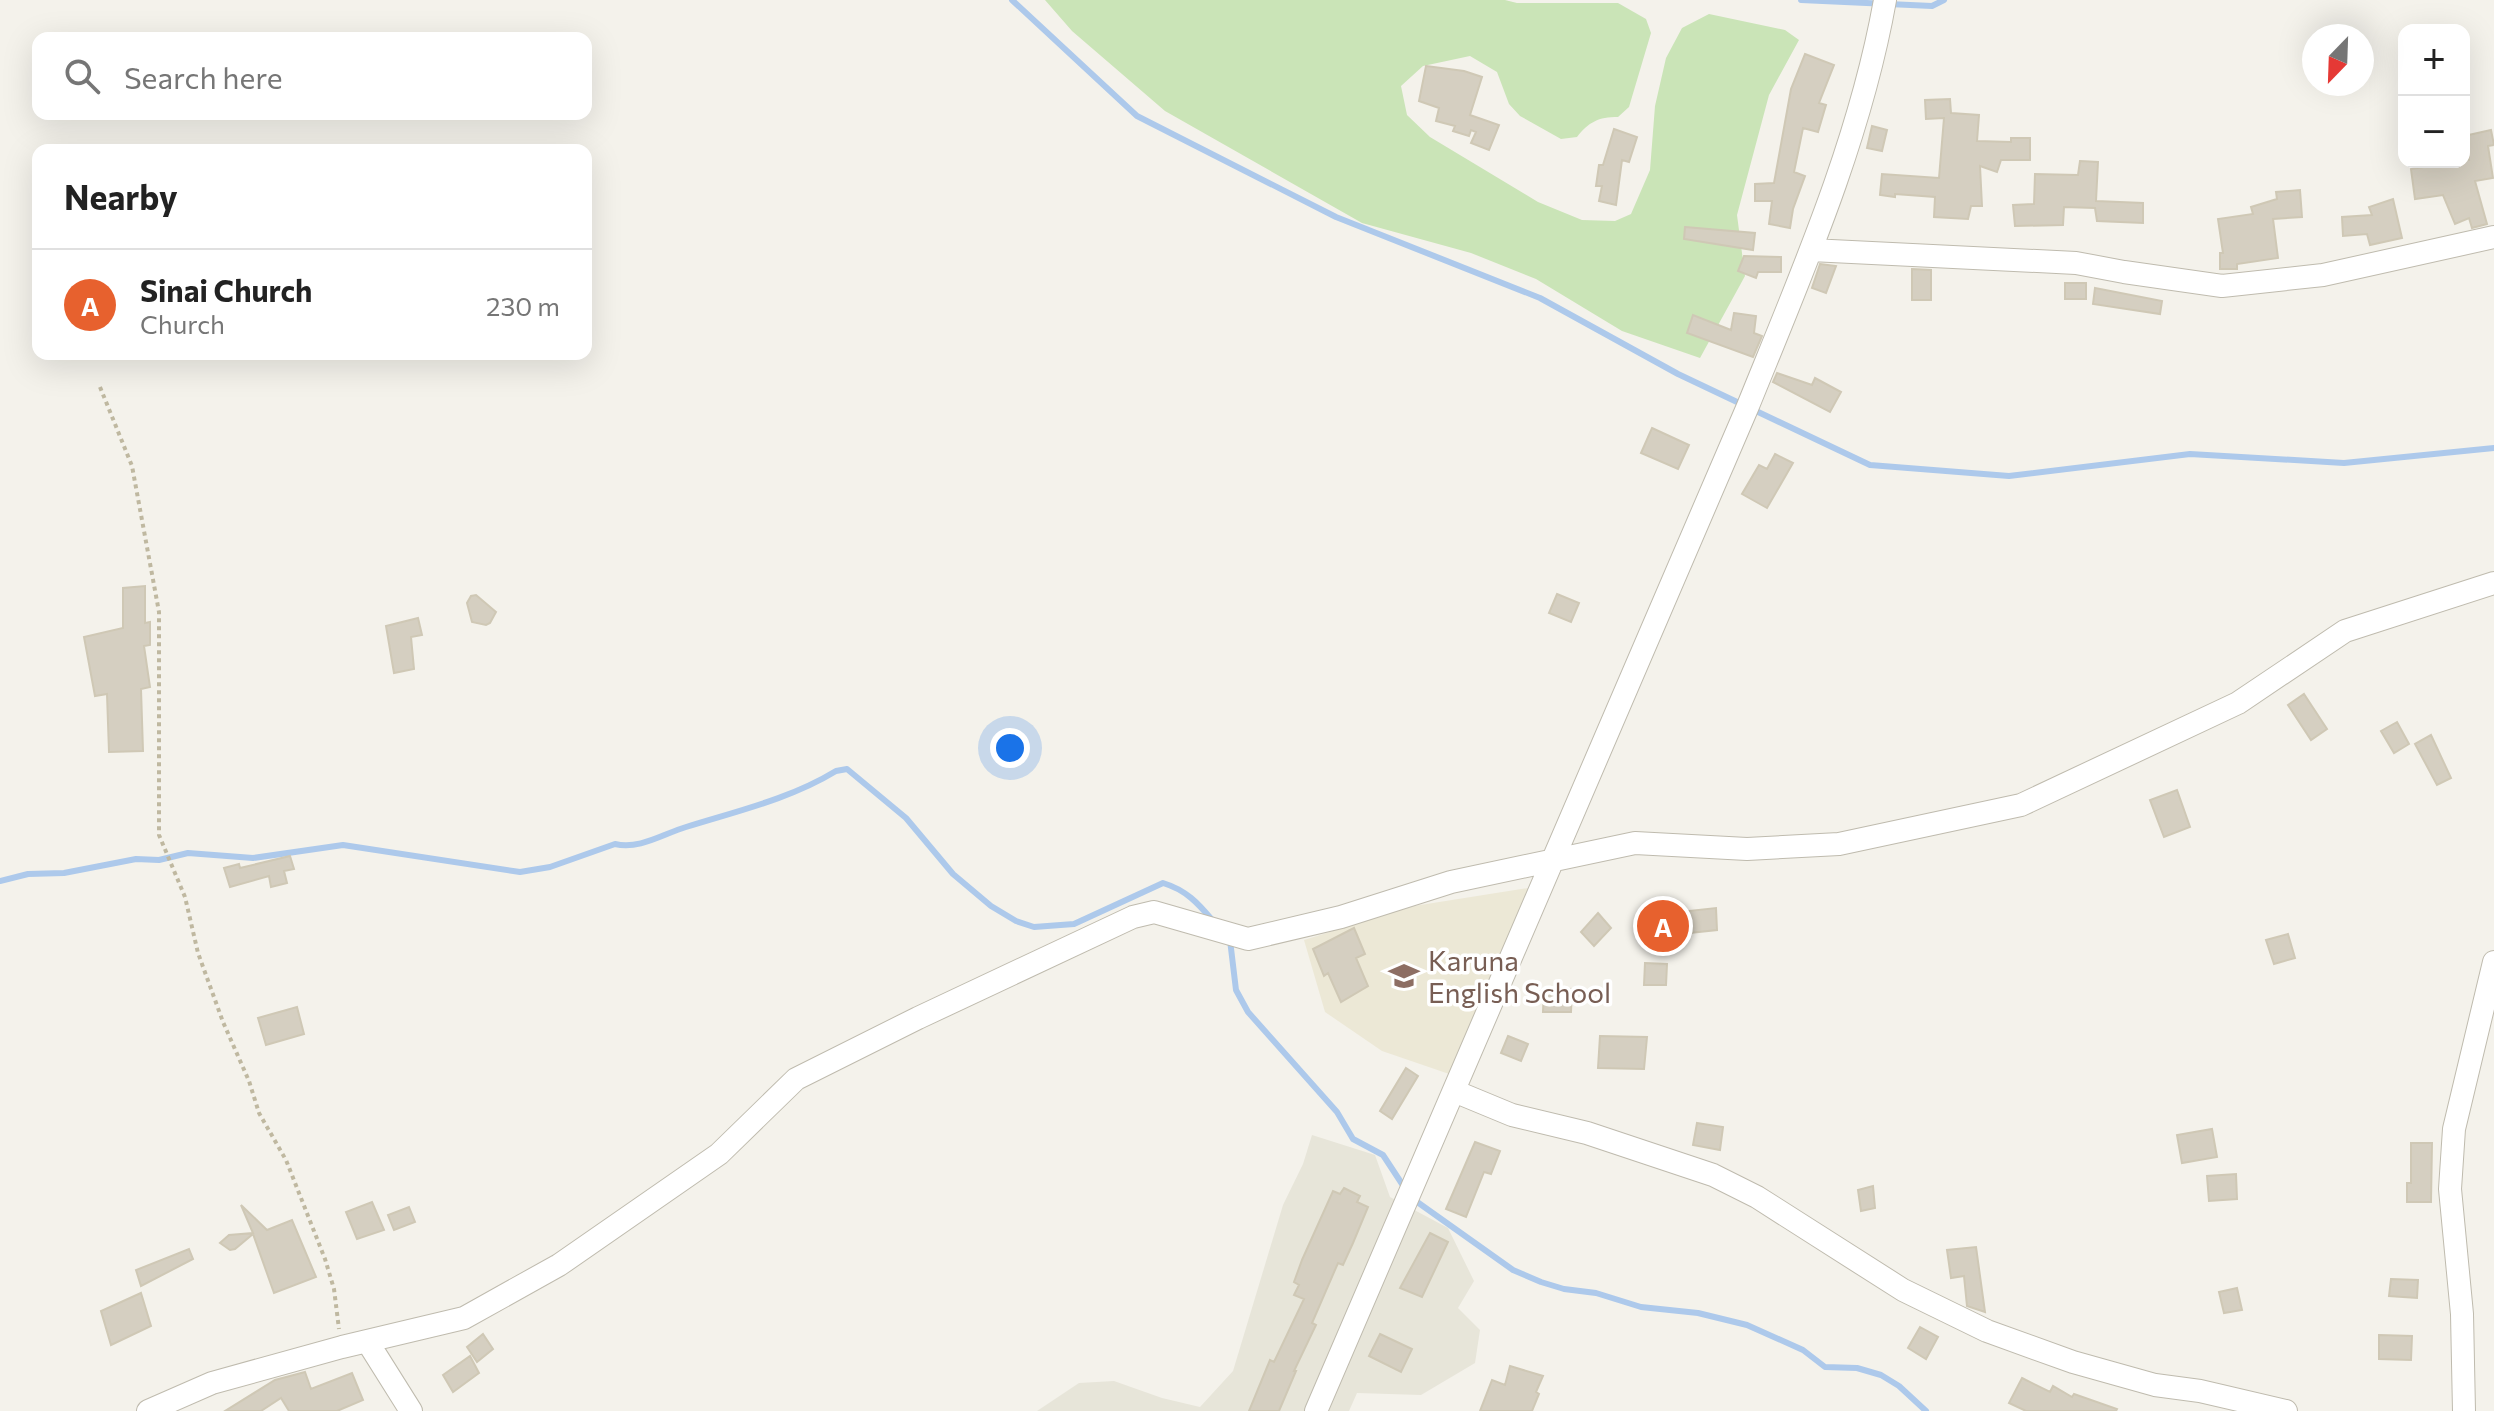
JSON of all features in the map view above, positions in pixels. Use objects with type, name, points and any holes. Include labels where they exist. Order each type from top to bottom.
[{"type":"street","points":[[1316,1411],[1748,406],[1811,250],[1865,94],[1885,0]]},
{"type":"street","points":[[1811,250],[2076,263],[2222,286],[2323,275],[2494,237]]},
{"type":"street","points":[[148,1411],[212,1383],[464,1318],[559,1265],[719,1154],[796,1079],[1133,917],[1154,912],[1248,939],[1341,917],[1451,882],[1635,843],[1747,849],[1839,844],[2021,805],[2238,703],[2345,631],[2494,583]]},
{"type":"street","points":[[2464,1411],[2462,1314],[2450,1189],[2454,1129],[2494,962]]},
{"type":"street","points":[[1454,1091],[1512,1115],[1587,1133],[1713,1175],[1757,1197],[1903,1290],[1987,1331],[2073,1362],[2155,1385],[2200,1391],[2286,1411]]},
{"type":"street","points":[[367,1341],[411,1411]]},
{"type":"path","points":[[100,387],[135,477],[159,612],[159,835],[185,897],[198,953],[223,1022],[249,1081],[259,1113],[286,1160],[325,1259],[334,1289],[342,1347]]},
{"type":"shaded area","name":"Karuna English School","points":[[1528,888],[1455,1076],[1382,1051],[1325,1012],[1304,940],[1414,906]]},
{"type":"shaded area","points":[[1312,1135],[1375,1155],[1390,1197],[1448,1228],[1474,1281],[1458,1308],[1480,1330],[1475,1363],[1421,1395],[1357,1393],[1349,1411],[1037,1411],[1079,1383],[1114,1381],[1200,1407],[1233,1371],[1283,1205],[1303,1164]]},
{"type":"green space","points":[[1045,0],[1505,0],[1517,3],[1618,3],[1646,19],[1651,33],[1629,107],[1618,117],[1594,121],[1577,137],[1561,139],[1520,116],[1509,104],[1497,72],[1470,56],[1423,66],[1401,86],[1407,115],[1430,137],[1538,202],[1582,220],[1615,221],[1631,214],[1650,170],[1655,106],[1666,58],[1682,28],[1709,14],[1785,30],[1799,40],[1769,95],[1737,215],[1745,276],[1700,358],[1622,331],[1536,279],[1471,253],[1362,223],[1165,111],[1072,31]]},
{"type":"building","points":[[1805,54],[1834,65],[1819,103],[1826,105],[1818,132],[1803,128],[1794,172],[1805,176],[1790,228],[1769,224],[1772,201],[1755,201],[1755,184],[1774,183],[1791,89]]},
{"type":"building","points":[[1426,66],[1464,71],[1482,77],[1470,115],[1499,125],[1489,150],[1471,143],[1476,132],[1471,130],[1469,136],[1453,131],[1455,126],[1436,121],[1439,108],[1419,101]]},
{"type":"building","points":[[1950,99],[1951,113],[1979,115],[1977,141],[2011,142],[2011,138],[2030,138],[2030,160],[2001,160],[1997,172],[1980,166],[1982,206],[1971,206],[1968,219],[1934,217],[1935,197],[1880,195],[1882,174],[1939,178],[1944,118],[1926,119],[1925,100]]},
{"type":"building","points":[[1872,126],[1887,130],[1882,151],[1867,148]]},
{"type":"building","points":[[1614,129],[1637,137],[1629,162],[1622,160],[1616,205],[1599,201],[1602,186],[1596,186],[1599,165],[1603,165]]},
{"type":"building","points":[[2491,130],[2494,145],[2488,146],[2493,178],[2475,181],[2487,224],[2472,228],[2469,218],[2455,224],[2443,195],[2415,199],[2411,169],[2470,168],[2470,135]]},
{"type":"building","points":[[2080,161],[2098,162],[2096,201],[2143,203],[2143,223],[2097,221],[2095,208],[2064,207],[2063,225],[2015,226],[2013,205],[2034,204],[2035,174],[2078,175]]},
{"type":"building","points":[[2300,190],[2302,217],[2273,219],[2278,258],[2237,264],[2237,269],[2220,269],[2220,253],[2223,253],[2218,219],[2253,214],[2251,207],[2277,199],[2276,192]]},
{"type":"building","points":[[2393,199],[2402,238],[2370,245],[2367,234],[2343,236],[2342,217],[2372,215],[2369,207]]},
{"type":"building","points":[[1685,227],[1755,233],[1753,250],[1684,239]]},
{"type":"building","points":[[1744,256],[1781,257],[1781,272],[1758,272],[1756,278],[1738,271]]},
{"type":"building","points":[[1820,264],[1836,266],[1826,293],[1812,288]]},
{"type":"building","points":[[1912,269],[1931,270],[1931,300],[1912,300]]},
{"type":"building","points":[[2065,283],[2086,283],[2086,299],[2065,299]]},
{"type":"building","points":[[2095,288],[2162,301],[2160,314],[2093,304]]},
{"type":"building","points":[[1734,313],[1756,316],[1754,333],[1762,336],[1753,357],[1687,333],[1693,315],[1731,330]]},
{"type":"building","points":[[1777,373],[1812,385],[1815,378],[1841,392],[1830,412],[1773,382]]},
{"type":"building","points":[[1652,428],[1689,445],[1678,469],[1641,453]]},
{"type":"building","points":[[1775,454],[1793,463],[1767,508],[1742,494],[1759,465],[1767,469]]},
{"type":"building","points":[[145,586],[145,623],[150,622],[150,645],[144,646],[150,687],[141,689],[143,751],[109,752],[107,694],[95,696],[84,637],[123,628],[123,588]]},
{"type":"building","points":[[1557,594],[1579,603],[1571,622],[1549,613]]},
{"type":"building","points":[[476,595],[496,612],[486,625],[472,622],[467,603],[471,596]]},
{"type":"building","points":[[418,618],[422,635],[411,637],[414,669],[394,673],[386,626]]},
{"type":"building","points":[[2304,694],[2327,729],[2311,740],[2288,705]]},
{"type":"building","points":[[2397,722],[2409,744],[2394,753],[2381,731]]},
{"type":"building","points":[[2431,735],[2451,778],[2437,785],[2415,744]]},
{"type":"building","points":[[2177,790],[2190,827],[2164,837],[2150,800]]},
{"type":"building","points":[[290,856],[294,869],[284,871],[287,883],[271,887],[269,876],[230,887],[224,868],[239,864],[240,868]]},
{"type":"building","points":[[1657,903],[1680,903],[1680,912],[1716,908],[1717,930],[1680,934],[1681,944],[1657,944]]},
{"type":"building","points":[[1598,913],[1611,928],[1594,946],[1581,932]]},
{"type":"building","points":[[1354,928],[1365,954],[1356,958],[1368,986],[1341,1002],[1328,973],[1324,976],[1313,949]]},
{"type":"building","points":[[2288,934],[2295,958],[2274,964],[2266,940]]},
{"type":"building","points":[[1645,963],[1667,964],[1666,985],[1644,985]]},
{"type":"building","points":[[1544,988],[1572,989],[1571,1012],[1543,1012]]},
{"type":"building","points":[[297,1007],[304,1034],[266,1045],[258,1018]]},
{"type":"building","points":[[1508,1036],[1528,1044],[1521,1061],[1501,1053]]},
{"type":"building","points":[[1600,1036],[1647,1037],[1644,1069],[1598,1068]]},
{"type":"building","points":[[1406,1068],[1418,1076],[1392,1119],[1380,1111]]},
{"type":"building","points":[[1697,1123],[1723,1127],[1720,1150],[1693,1145]]},
{"type":"building","points":[[2212,1129],[2217,1157],[2182,1163],[2177,1135]]},
{"type":"building","points":[[1475,1142],[1500,1151],[1491,1174],[1484,1172],[1466,1217],[1446,1209]]},
{"type":"building","points":[[2411,1143],[2432,1143],[2431,1202],[2407,1202],[2407,1183],[2411,1183]]},
{"type":"building","points":[[2236,1174],[2237,1199],[2209,1201],[2207,1176]]},
{"type":"building","points":[[1873,1186],[1875,1208],[1861,1211],[1858,1190]]},
{"type":"building","points":[[1344,1188],[1360,1196],[1357,1202],[1368,1207],[1353,1243],[1343,1265],[1338,1263],[1312,1323],[1316,1325],[1279,1411],[1249,1411],[1270,1360],[1274,1362],[1304,1299],[1294,1295],[1299,1285],[1294,1282],[1302,1260],[1333,1191],[1340,1194]]},
{"type":"building","points":[[372,1202],[384,1230],[357,1239],[346,1212]]},
{"type":"building","points":[[241,1205],[267,1230],[292,1220],[316,1277],[274,1293],[253,1234],[235,1249],[230,1250],[220,1243],[229,1235],[253,1233]]},
{"type":"building","points":[[409,1207],[415,1222],[394,1230],[388,1215]]},
{"type":"building","points":[[1430,1233],[1448,1242],[1422,1297],[1400,1288]]},
{"type":"building","points":[[1976,1247],[1985,1312],[1967,1306],[1964,1276],[1951,1278],[1947,1250]]},
{"type":"building","points":[[189,1249],[193,1259],[141,1286],[136,1270]]},
{"type":"building","points":[[2391,1279],[2418,1280],[2417,1298],[2389,1296]]},
{"type":"building","points":[[2237,1288],[2242,1310],[2224,1313],[2219,1292]]},
{"type":"building","points":[[141,1293],[151,1326],[111,1345],[101,1311]]},
{"type":"building","points":[[1920,1327],[1938,1337],[1926,1359],[1908,1348]]},
{"type":"building","points":[[483,1334],[493,1349],[477,1362],[467,1347]]},
{"type":"building","points":[[1380,1334],[1412,1349],[1401,1372],[1369,1356]]},
{"type":"building","points":[[2379,1335],[2412,1336],[2411,1360],[2379,1359]]},
{"type":"building","points":[[470,1356],[479,1373],[453,1392],[443,1375]]},
{"type":"building","points":[[1510,1366],[1543,1376],[1532,1411],[1480,1411],[1492,1380],[1505,1385]]},
{"type":"building","points":[[305,1372],[311,1389],[352,1373],[363,1400],[337,1411],[289,1411],[281,1398],[261,1411],[225,1411],[275,1380]]},
{"type":"building","points":[[2022,1378],[2050,1392],[2053,1386],[2072,1397],[2074,1394],[2117,1409],[2026,1411],[2009,1403]]},
{"type":"waterway","points":[[1012,0],[1137,116],[1336,217],[1540,298],[1678,374],[1870,465],[2009,476],[2190,454],[2344,463],[2494,448]]},
{"type":"waterway","points":[[1801,0],[1932,6],[1944,0]]},
{"type":"waterway","points":[[0,881],[28,874],[64,873],[188,853],[253,858],[343,845],[520,872],[550,867],[615,844],[633,845],[651,840],[782,797],[836,771],[847,769],[906,818],[953,874],[991,906],[1016,921],[1034,927],[1074,924],[1163,883],[1191,898],[1213,921]]},
{"type":"waterway","points":[[1230,940],[1236,990],[1248,1012],[1337,1112],[1353,1139],[1383,1155],[1406,1190]]},
{"type":"waterway","points":[[1413,1199],[1513,1270],[1541,1282],[1596,1293],[1641,1307],[1698,1313],[1747,1325],[1803,1350],[1825,1367],[1857,1368],[1881,1375],[1899,1386],[1926,1411]]},
{"type":"place","name":"Sinai Church","points":[[1663,926]]},
{"type":"place","name":"Karuna English School","points":[[1404,976]]}]
